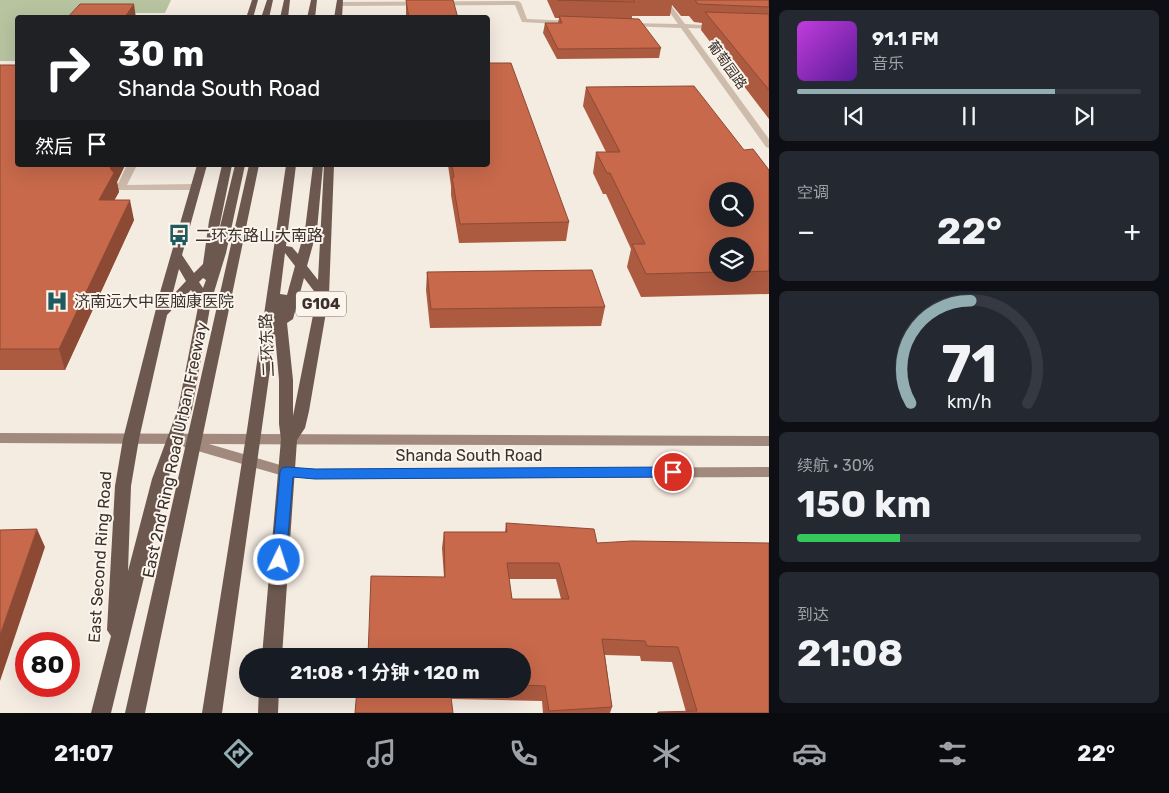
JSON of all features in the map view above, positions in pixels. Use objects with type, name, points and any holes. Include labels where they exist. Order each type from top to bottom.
[{"type":"highway","points":[[250,15],[254,0]]},
{"type":"highway","points":[[266,15],[270,0]]},
{"type":"highway","points":[[275,15],[278,0]]},
{"type":"highway","points":[[284,15],[287,0]]},
{"type":"highway","points":[[312,15],[314,0]]},
{"type":"highway","points":[[318,15],[320,0]]},
{"type":"highway","points":[[330,15],[332,0]]},
{"type":"highway","points":[[338,15],[340,2]]},
{"type":"highway","name":"East Second Ring Road","points":[[114,661],[123,486],[131,438],[201,167]]},
{"type":"highway","points":[[198,426],[207,305],[208,250],[214,212],[226,167]]},
{"type":"highway","points":[[174,438],[185,409],[205,302],[220,253],[240,167]]},
{"type":"highway","name":"East 2nd Ring Road Urban Freeway","points":[[135,713],[254,167]]},
{"type":"highway","points":[[212,713],[254,430],[297,167]]},
{"type":"highway","name":"二环东路","points":[[289,438],[286,428],[286,382],[280,314],[297,167]]},
{"type":"highway","points":[[254,430],[311,230],[318,167]]},
{"type":"highway","name":"G104","points":[[273,648],[289,438],[297,428],[302,411],[323,295],[329,167]]},
{"type":"highway","points":[[288,249],[323,295]]},
{"type":"highway","points":[[162,313],[220,253]]},
{"type":"highway","points":[[177,256],[205,302]]},
{"type":"highway","name":"East Second Ring Road","points":[[101,713],[160,479],[174,438]]},
{"type":"highway","points":[[268,713],[269,698]]},
{"type":"main road","name":"Shanda South Road","points":[[0,438],[769,441]]},
{"type":"main road","name":"Shanda South Road","points":[[174,438],[287,472],[315,474],[769,472]]},
{"type":"street","name":"葡萄园路","points":[[664,0],[769,145]]},
{"type":"street","points":[[340,2],[518,3],[524,21],[584,23]]},
{"type":"street","points":[[623,25],[722,28]]},
{"type":"street","points":[[131,167],[121,188],[196,187]]},
{"type":"green space","points":[[0,0],[171,0],[165,13],[15,15],[15,61],[0,61]]},
{"type":"building","points":[[406,0],[453,0],[457,15],[408,15]]},
{"type":"building","points":[[557,0],[633,0],[635,2]]},
{"type":"building","points":[[695,0],[769,0],[769,7],[698,4]]},
{"type":"building","points":[[80,4],[134,4],[126,15],[70,15]]},
{"type":"building","points":[[705,12],[769,14],[769,90]]},
{"type":"building","points":[[559,16],[639,19],[661,48],[558,49],[545,23],[562,23]]},
{"type":"building","points":[[490,63],[511,63],[569,222],[460,224],[452,177],[454,177],[452,167],[490,167]]},
{"type":"building","name":"济南远大中医脑康医院","points":[[0,65],[15,65],[15,167],[111,167],[114,173],[99,200],[130,200],[59,349],[0,349]]},
{"type":"building","points":[[694,86],[744,150],[753,149],[769,170],[769,271],[754,272],[754,237],[709,237],[709,272],[646,274],[632,244],[645,244],[610,173],[607,173],[596,152],[620,152],[586,87]]},
{"type":"building","points":[[592,270],[605,307],[431,309],[427,272]]},
{"type":"building","points":[[506,523],[594,529],[597,543],[632,541],[769,543],[769,713],[658,713],[697,711],[678,647],[647,646],[645,641],[602,639],[612,707],[549,711],[545,686],[531,685],[531,648],[368,648],[371,576],[445,577],[444,532],[507,532]],"holes":[[[507,563],[559,563],[569,599],[512,599]]]},
{"type":"building","points":[[37,529],[0,635],[0,530]]},
{"type":"building","points":[[356,698],[451,698],[453,713],[355,713]]},
{"type":"place","name":"二环东路山大南路","points":[[179,235]]},
{"type":"place","name":"济南远大中医脑康医院","points":[[57,301]]},
{"type":"route","points":[[279,560],[287,472],[315,474],[673,472]]}]
